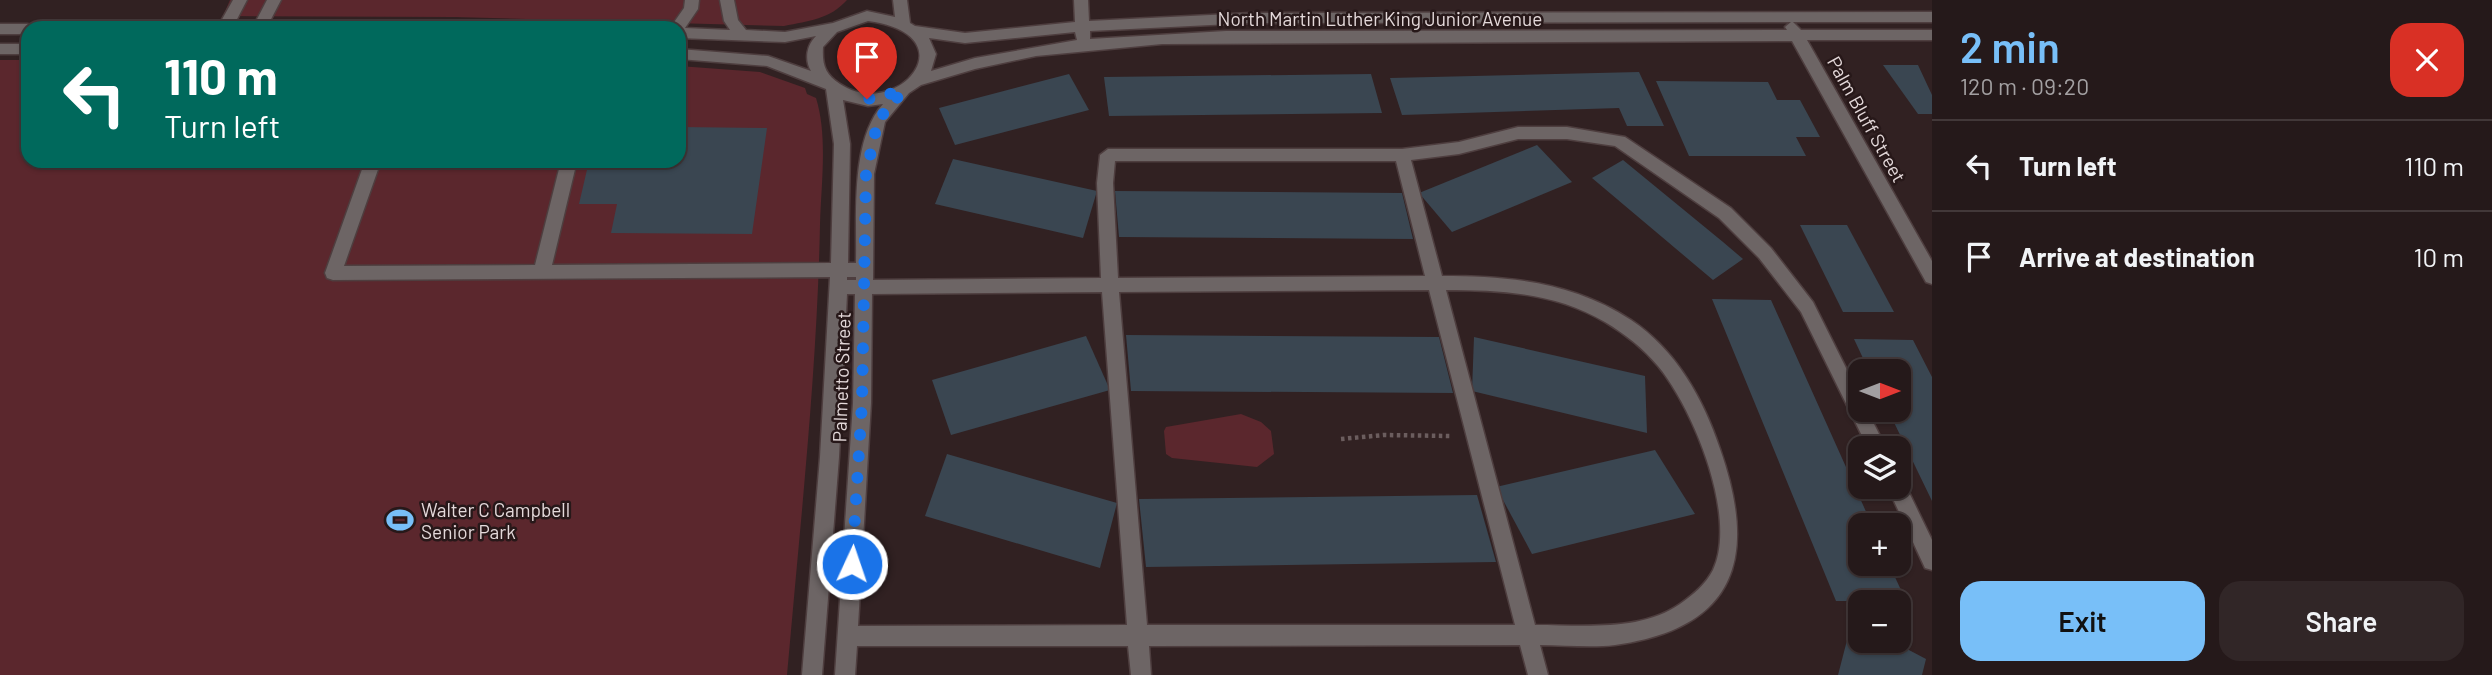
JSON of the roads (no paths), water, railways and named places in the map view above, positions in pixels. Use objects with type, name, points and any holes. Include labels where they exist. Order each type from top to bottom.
[{"type":"street","points":[[228,21],[240,0]]},
{"type":"street","points":[[263,21],[274,0]]},
{"type":"street","points":[[682,21],[691,9],[692,0]]},
{"type":"street","points":[[727,0],[731,21],[742,36]]},
{"type":"street","points":[[848,20],[865,0]]},
{"type":"street","points":[[686,55],[768,61],[867,99],[910,86],[925,69],[925,42],[909,27],[900,0]]},
{"type":"street","points":[[1081,0],[1084,46]]},
{"type":"street","points":[[1527,0],[1541,36]]},
{"type":"street","points":[[686,33],[785,37],[832,28],[848,20],[867,16],[909,27]]},
{"type":"street","name":"North Martin Luther King Junior Avenue","points":[[909,27],[965,38],[1083,26],[1251,19],[1932,17]]},
{"type":"street","name":"Palm Bluff Street","points":[[1786,18],[1932,277]]},
{"type":"street","points":[[827,85],[814,67],[814,53],[820,39],[832,28]]},
{"type":"street","points":[[0,29],[21,29]]},
{"type":"street","name":"North Martin Luther King Junior Avenue","points":[[910,86],[970,63],[1084,46],[1247,37],[1932,35]]},
{"type":"street","points":[[0,49],[21,49]]},
{"type":"street","name":"Palmetto Street","points":[[812,675],[839,278],[841,148],[837,103],[827,85]]},
{"type":"street","name":"Palmetto Street","points":[[845,675],[862,403],[866,174],[878,120],[910,86]]},
{"type":"street","points":[[1141,675],[1110,285],[1105,183],[1108,155],[1402,155],[1459,148],[1518,133],[1567,133],[1619,141],[1725,214],[1765,253],[1807,307],[1871,436]]},
{"type":"street","points":[[1402,155],[1538,675]]},
{"type":"street","points":[[370,168],[333,273],[542,272],[1110,285],[1530,286],[1568,296],[1602,312],[1643,339],[1669,366],[1693,403],[1720,472],[1729,509],[1730,549],[1719,581],[1701,603],[1653,629],[1614,635],[1138,633],[848,636]]},
{"type":"street","points":[[542,272],[567,168]]},
{"type":"street","points":[[1902,499],[1932,561]]},
{"type":"place","name":"Walter C Campbell Senior Park","points":[[400,520]]}]
